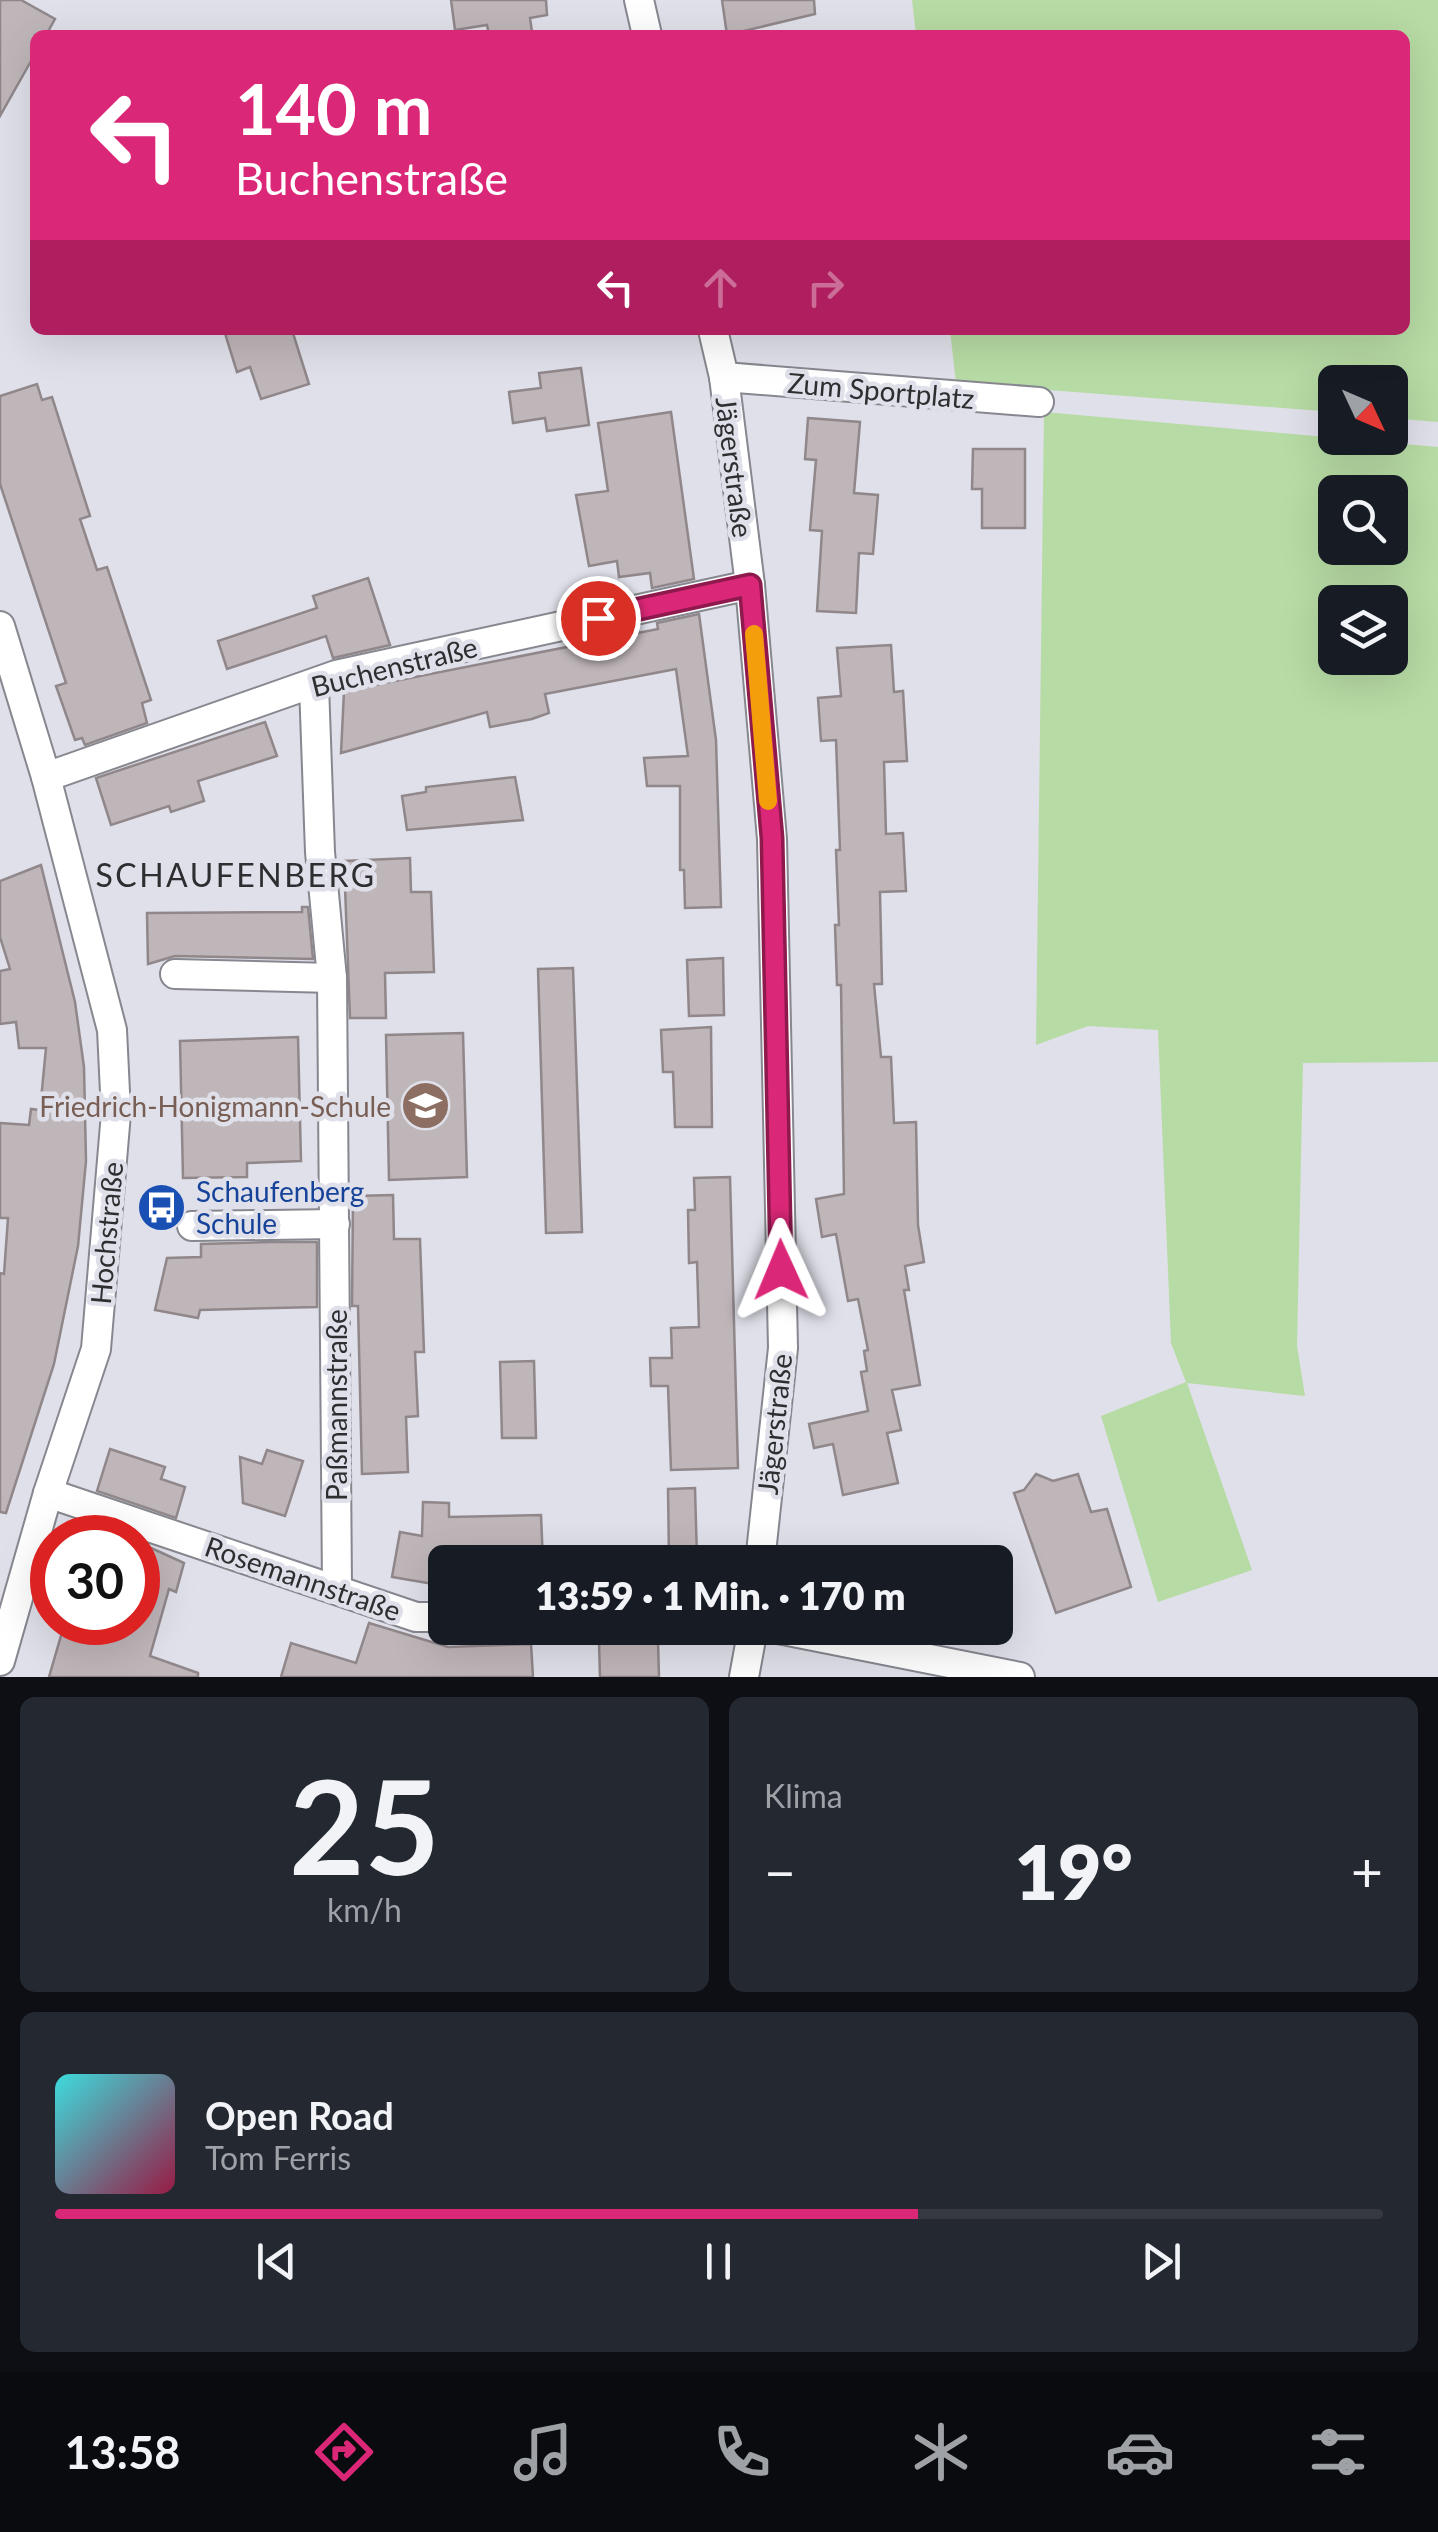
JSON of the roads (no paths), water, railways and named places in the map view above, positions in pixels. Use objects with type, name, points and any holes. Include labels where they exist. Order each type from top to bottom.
[{"type":"street","points":[[639,0],[646,30]]},
{"type":"street","name":"Jägerstraße","points":[[714,335],[724,376],[750,585],[772,838],[783,1348],[762,1545]]},
{"type":"street","name":"Zum Sportplatz","points":[[724,376],[1039,402]]},
{"type":"street","name":"Buchenstraße","points":[[46,777],[336,675],[750,585]]},
{"type":"street","name":"Hochstraße","points":[[0,626],[46,777],[112,1030],[116,1113],[96,1350],[48,1493],[0,1661]]},
{"type":"street","name":"Paßmannstraße","points":[[314,685],[320,852],[332,978],[337,1586]]},
{"type":"street","points":[[175,974],[332,978]]},
{"type":"street","points":[[192,1226],[335,1224]]},
{"type":"street","name":"Rosemannstraße","points":[[48,1493],[337,1586],[416,1616],[428,1616]]},
{"type":"street","points":[[744,1677],[750,1645]]},
{"type":"street","points":[[840,1645],[924,1666],[1020,1677]]},
{"type":"place","name":"Friedrich-Honigmann-Schule","points":[[426,1106]]},
{"type":"place","name":"Schaufenberg Schule","points":[[161,1207]]},
{"type":"district","name":"SCHAUFENBERG","points":[[236,874]]}]
